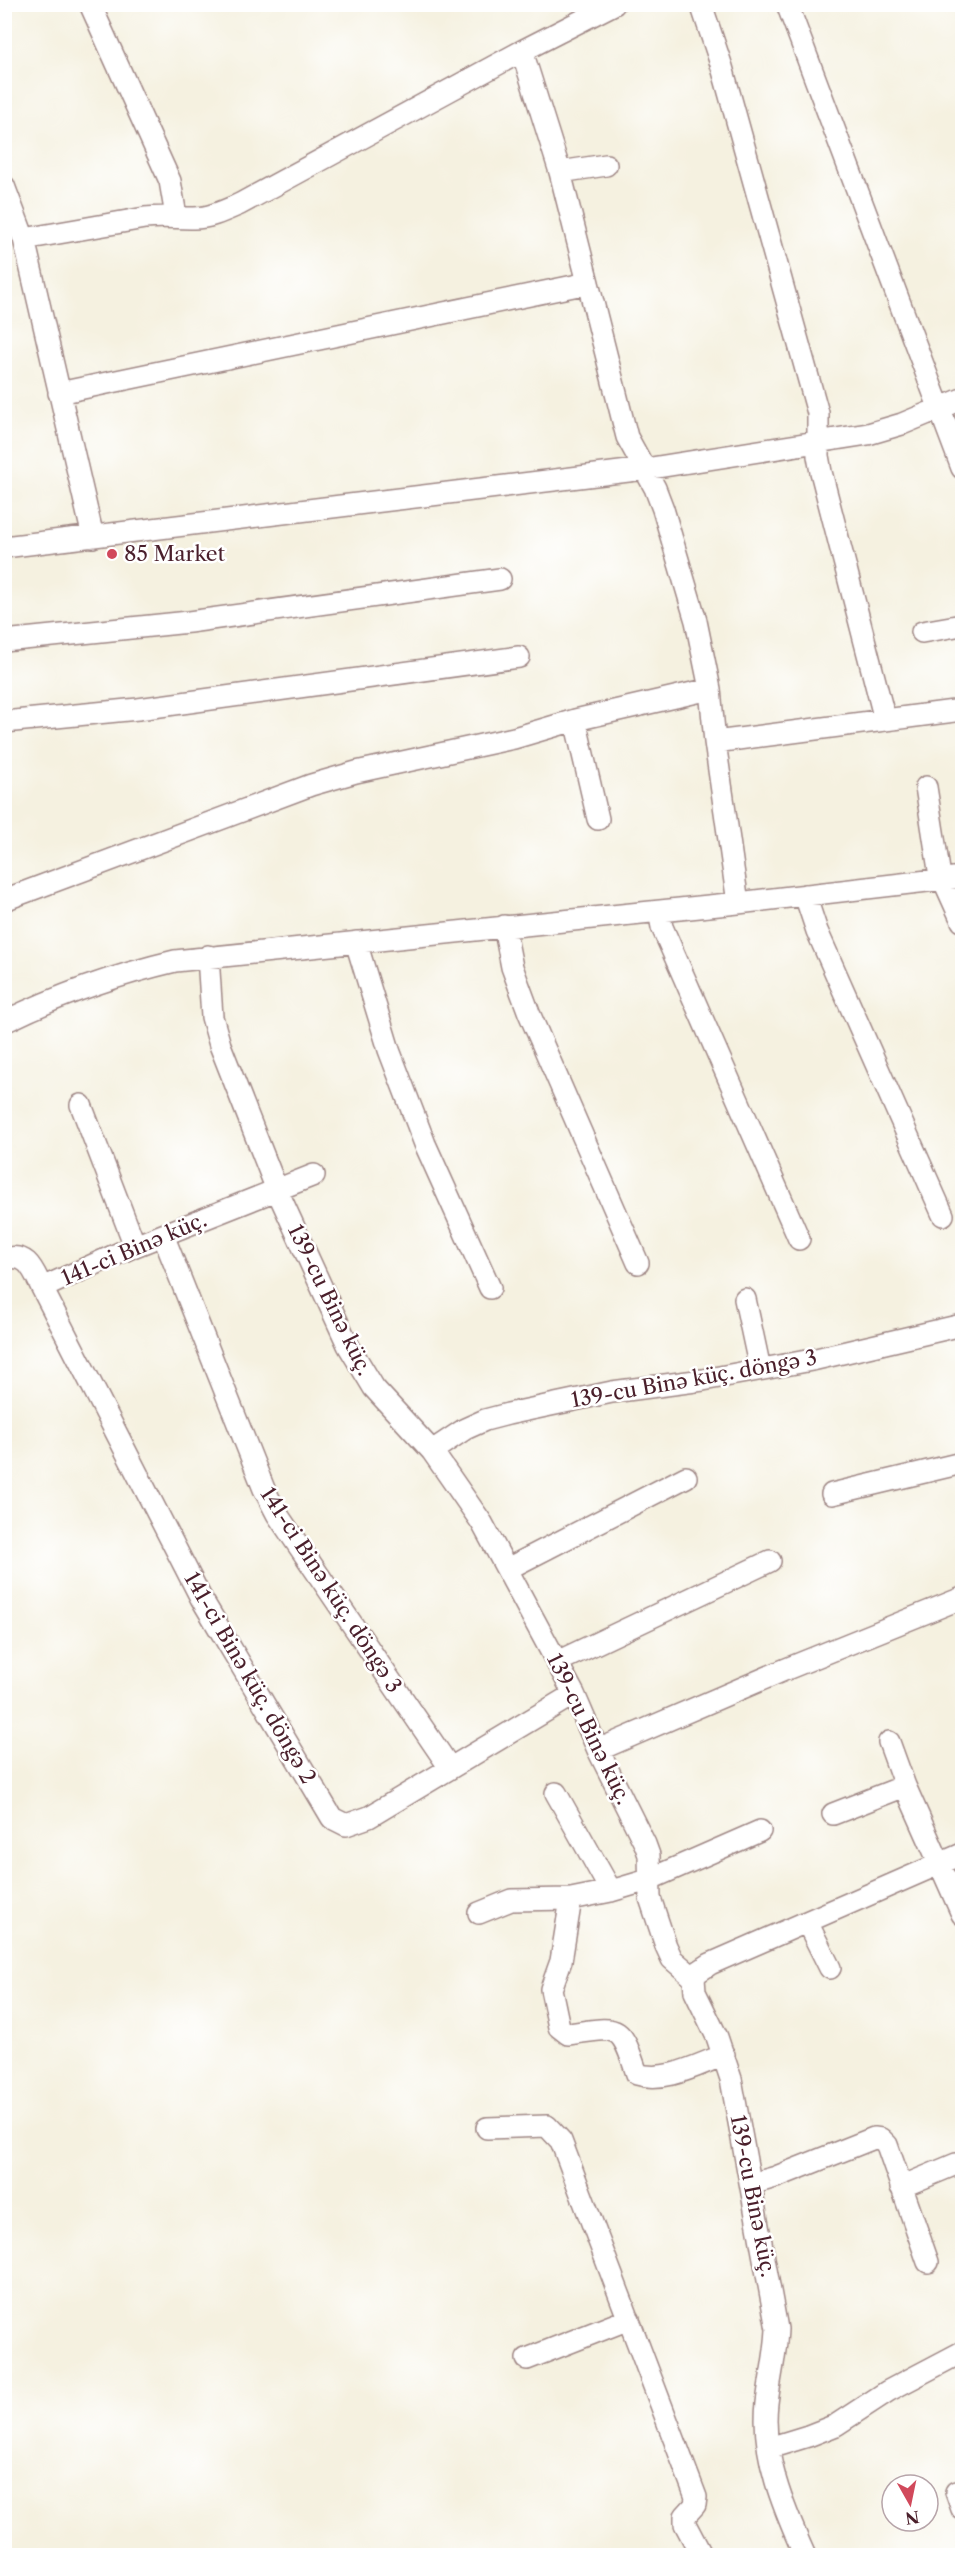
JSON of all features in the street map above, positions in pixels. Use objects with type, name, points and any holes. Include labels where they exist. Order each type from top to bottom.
[{"type":"street","points":[[90,4],[170,181],[176,216]]},
{"type":"street","points":[[24,239],[145,218],[205,217],[240,204],[522,51],[614,4]]},
{"type":"street","points":[[701,4],[722,67],[818,413],[820,472],[885,720]]},
{"type":"street","points":[[787,4],[963,468]]},
{"type":"street","points":[[522,51],[560,172],[627,437],[663,509],[686,581],[710,689],[715,742],[738,903]]},
{"type":"street","points":[[560,172],[606,165]]},
{"type":"street","points":[[4,186],[24,239],[93,537]]},
{"type":"street","points":[[59,393],[588,283]]},
{"type":"street","points":[[4,547],[645,469],[868,434],[963,399]]},
{"type":"street","points":[[4,641],[189,622],[500,579]]},
{"type":"street","points":[[922,632],[963,625]]},
{"type":"street","points":[[4,722],[138,709],[519,657]]},
{"type":"street","points":[[4,900],[311,785],[710,689]]},
{"type":"street","points":[[715,742],[963,710]]},
{"type":"street","points":[[575,720],[598,819]]},
{"type":"street","points":[[926,787],[937,861],[953,878],[963,921]]},
{"type":"street","points":[[4,1022],[41,1004],[94,984],[144,968],[208,956],[738,903],[953,878]]},
{"type":"street","points":[[805,895],[817,932],[943,1215]]},
{"type":"street","points":[[659,911],[662,927],[799,1239]]},
{"type":"street","points":[[504,926],[512,967],[529,1013],[638,1263]]},
{"type":"street","points":[[356,942],[389,1050],[421,1133],[490,1288]]},
{"type":"street","name":"139-cu Binə küç.","points":[[208,956],[212,1017],[220,1045],[277,1190],[359,1366],[374,1388],[432,1451],[466,1498],[574,1694],[598,1750],[645,1844],[649,1855],[650,1898],[672,1959],[694,1978],[695,1992],[724,2055],[731,2079],[777,2329],[776,2354],[766,2404],[769,2448],[786,2512],[805,2556]]},
{"type":"street","points":[[81,1106],[135,1246]]},
{"type":"street","name":"141-ci Binə küç.","points":[[4,1259],[15,1256],[28,1262],[42,1288],[135,1246],[314,1175]]},
{"type":"street","name":"141-ci Binə küç. döngə 3","points":[[164,1235],[264,1489],[277,1514],[450,1768]]},
{"type":"street","name":"141-ci Binə küç. döngə 2","points":[[42,1288],[201,1598],[332,1818],[346,1825],[369,1817],[574,1694]]},
{"type":"street","points":[[745,1299],[760,1369]]},
{"type":"street","name":"139-cu Binə küç. döngə 3","points":[[432,1451],[485,1420],[508,1414],[612,1392],[703,1380],[812,1360],[963,1325]]},
{"type":"street","points":[[832,1494],[963,1463]]},
{"type":"street","points":[[507,1569],[686,1477]]},
{"type":"street","points":[[557,1662],[770,1561]]},
{"type":"street","points":[[598,1750],[784,1670],[963,1598]]},
{"type":"street","points":[[889,1742],[905,1786],[963,1914]]},
{"type":"street","points":[[833,1814],[905,1786]]},
{"type":"street","points":[[556,1793],[611,1891]]},
{"type":"street","points":[[479,1913],[511,1900],[571,1899],[611,1891],[648,1880],[760,1831]]},
{"type":"street","points":[[694,1978],[710,1964],[963,1854]]},
{"type":"street","points":[[571,1899],[561,1961],[551,1989],[559,2027],[568,2034],[607,2028],[618,2031],[627,2042],[637,2073],[650,2078],[673,2074],[724,2055]]},
{"type":"street","points":[[807,1922],[830,1968]]},
{"type":"street","points":[[487,2128],[547,2126],[561,2141],[696,2497],[695,2505],[685,2516],[685,2524],[702,2556]]},
{"type":"street","points":[[751,2184],[776,2177],[874,2138],[881,2139],[887,2145],[928,2262]]},
{"type":"street","points":[[901,2187],[956,2164]]},
{"type":"street","points":[[527,2359],[629,2319]]},
{"type":"street","points":[[769,2448],[836,2425],[888,2391],[963,2352]]},
{"type":"place","name":"85 Market","points":[[112,554]]}]
